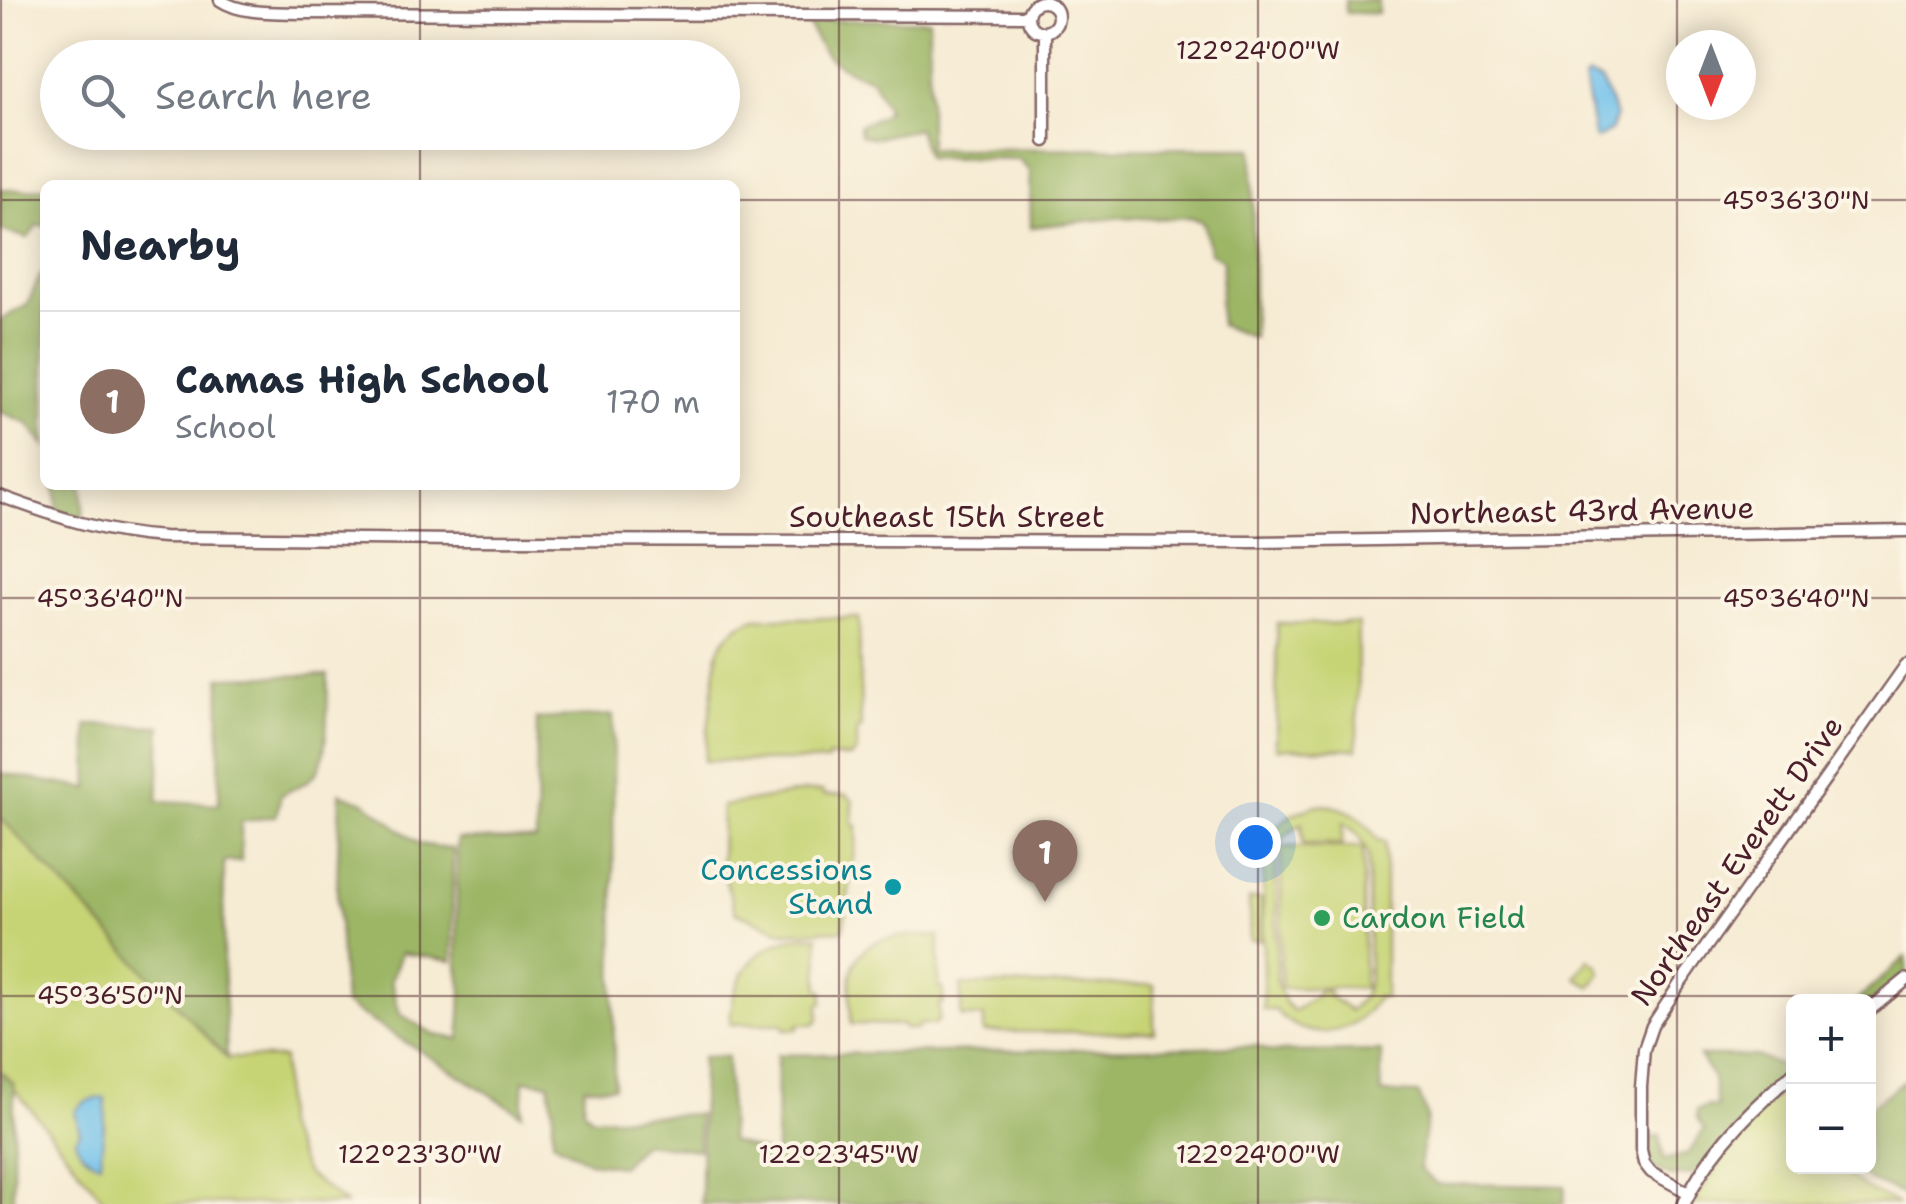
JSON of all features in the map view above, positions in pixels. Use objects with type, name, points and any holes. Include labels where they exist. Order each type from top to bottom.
[{"type":"main road","points":[[1876,1004],[1906,980]]},
{"type":"main road","points":[[1686,1199],[1734,1130],[1786,1081]]},
{"type":"street","points":[[220,0],[260,11],[304,13],[1028,16]]},
{"type":"street","points":[[1039,2],[1048,2],[1059,16],[1058,24],[1045,33],[1033,28],[1028,16],[1039,2]]},
{"type":"street","points":[[1045,33],[1045,141]]},
{"type":"street","name":"Southeast 15th Street","points":[[0,496],[66,520],[140,536],[1258,542]]},
{"type":"street","name":"Northeast 43rd Avenue","points":[[1258,542],[1906,532]]},
{"type":"street","name":"Northeast Everett Drive","points":[[1686,1199],[1644,1163],[1640,1087],[1647,1039],[1681,982],[1906,665]]},
{"type":"green space","points":[[1345,0],[1378,0],[1378,13],[1346,13]]},
{"type":"green space","points":[[807,20],[929,20],[929,149],[1253,148],[1253,338],[1220,325],[1223,260],[1210,253],[1203,222],[1191,217],[1124,217],[1031,227],[1030,171],[1019,159],[927,157],[918,129],[874,138],[860,135],[859,125],[882,116],[887,109],[872,79],[831,59]]},
{"type":"green space","points":[[40,188],[40,225],[28,238],[0,230],[0,189]]},
{"type":"green space","points":[[40,276],[40,439],[28,423],[0,412],[0,320],[27,305]]},
{"type":"green space","points":[[57,490],[83,490],[83,518],[57,510]]},
{"type":"green space","points":[[756,618],[859,618],[861,728],[857,729],[857,751],[851,757],[828,757],[828,761],[704,761],[718,652],[733,630]]},
{"type":"green space","points":[[1277,623],[1358,624],[1357,749],[1276,748]]},
{"type":"green space","points":[[328,675],[320,766],[309,780],[281,795],[276,816],[241,822],[241,861],[224,862],[227,1058],[0,817],[0,773],[89,789],[87,725],[161,726],[158,801],[219,804],[220,677]]},
{"type":"green space","points":[[613,715],[614,1087],[584,1087],[583,1109],[592,1118],[698,1114],[698,1150],[643,1143],[621,1166],[589,1162],[553,1141],[549,1083],[524,1080],[522,1114],[344,1004],[337,891],[340,793],[365,802],[419,844],[453,849],[452,961],[401,953],[391,981],[400,1014],[435,1035],[460,1039],[457,839],[536,840],[537,719]]},
{"type":"green space","points":[[809,791],[847,795],[853,801],[857,839],[843,930],[784,932],[735,912],[721,864],[722,806]]},
{"type":"green space","points":[[1316,805],[1335,807],[1360,818],[1377,840],[1385,841],[1385,997],[1378,997],[1357,1021],[1330,1032],[1301,1028],[1275,1010],[1263,1010],[1263,828],[1275,828],[1292,814]],"holes":[[[1302,823],[1303,844],[1342,844],[1343,823],[1357,833],[1368,854],[1369,981],[1363,997],[1350,1011],[1328,991],[1317,991],[1317,995],[1294,1011],[1285,1003],[1277,984],[1276,856],[1284,837]]]},
{"type":"green space","points":[[0,817],[227,1058],[283,1058],[284,1126],[306,1173],[346,1204],[107,1204],[0,1071]]},
{"type":"green space","name":"Cardon Field","points":[[1281,847],[1363,847],[1364,988],[1281,988]]},
{"type":"green space","points":[[1249,899],[1261,899],[1261,940],[1250,940]]},
{"type":"green space","points":[[801,936],[818,936],[819,989],[823,990],[819,1019],[814,1024],[798,1024],[798,1029],[784,1029],[783,1024],[730,1024],[735,992],[748,966],[770,947]]},
{"type":"green space","points":[[939,936],[939,988],[943,989],[943,1003],[939,1004],[939,1020],[934,1025],[918,1024],[918,1029],[904,1029],[903,1025],[851,1024],[851,975],[863,950],[885,939]]},
{"type":"green space","points":[[1906,957],[1906,974],[1876,998],[1876,994],[1864,994]]},
{"type":"green space","points":[[1589,959],[1599,966],[1601,973],[1591,987],[1576,977]]},
{"type":"green space","points":[[961,985],[1154,985],[1154,1032],[984,1032],[984,1017],[961,1017]]},
{"type":"green space","points":[[1258,1046],[1271,1052],[1381,1051],[1381,1093],[1419,1094],[1427,1117],[1419,1168],[1436,1184],[1565,1186],[1564,1204],[701,1204],[702,1057],[727,1056],[730,1141],[776,1156],[777,1055]]},
{"type":"green space","points":[[1699,1056],[1756,1056],[1786,1068],[1786,1075],[1696,1174],[1670,1176],[1652,1168],[1644,1138],[1660,1135],[1664,1160],[1688,1154],[1704,1130],[1697,1110],[1717,1107],[1713,1078]]},
{"type":"green space","points":[[0,1071],[14,1085],[13,1204],[0,1204]]},
{"type":"green space","points":[[1906,1079],[1906,1196],[1861,1174],[1876,1174],[1876,1103]]},
{"type":"green space","points":[[1786,1086],[1786,1174],[1848,1174],[1860,1185],[1899,1204],[1692,1204],[1734,1139]]},
{"type":"water","points":[[1588,76],[1601,81],[1616,116],[1611,130],[1597,139],[1584,79]]},
{"type":"water","points":[[105,1098],[100,1163],[78,1148],[75,1139],[80,1133],[75,1112],[88,1101]]},
{"type":"place","name":"Concessions Stand","points":[[893,887]]},
{"type":"place","name":"Camas High School","points":[[1045,902]]},
{"type":"place","name":"Cardon Field","points":[[1322,918]]}]
